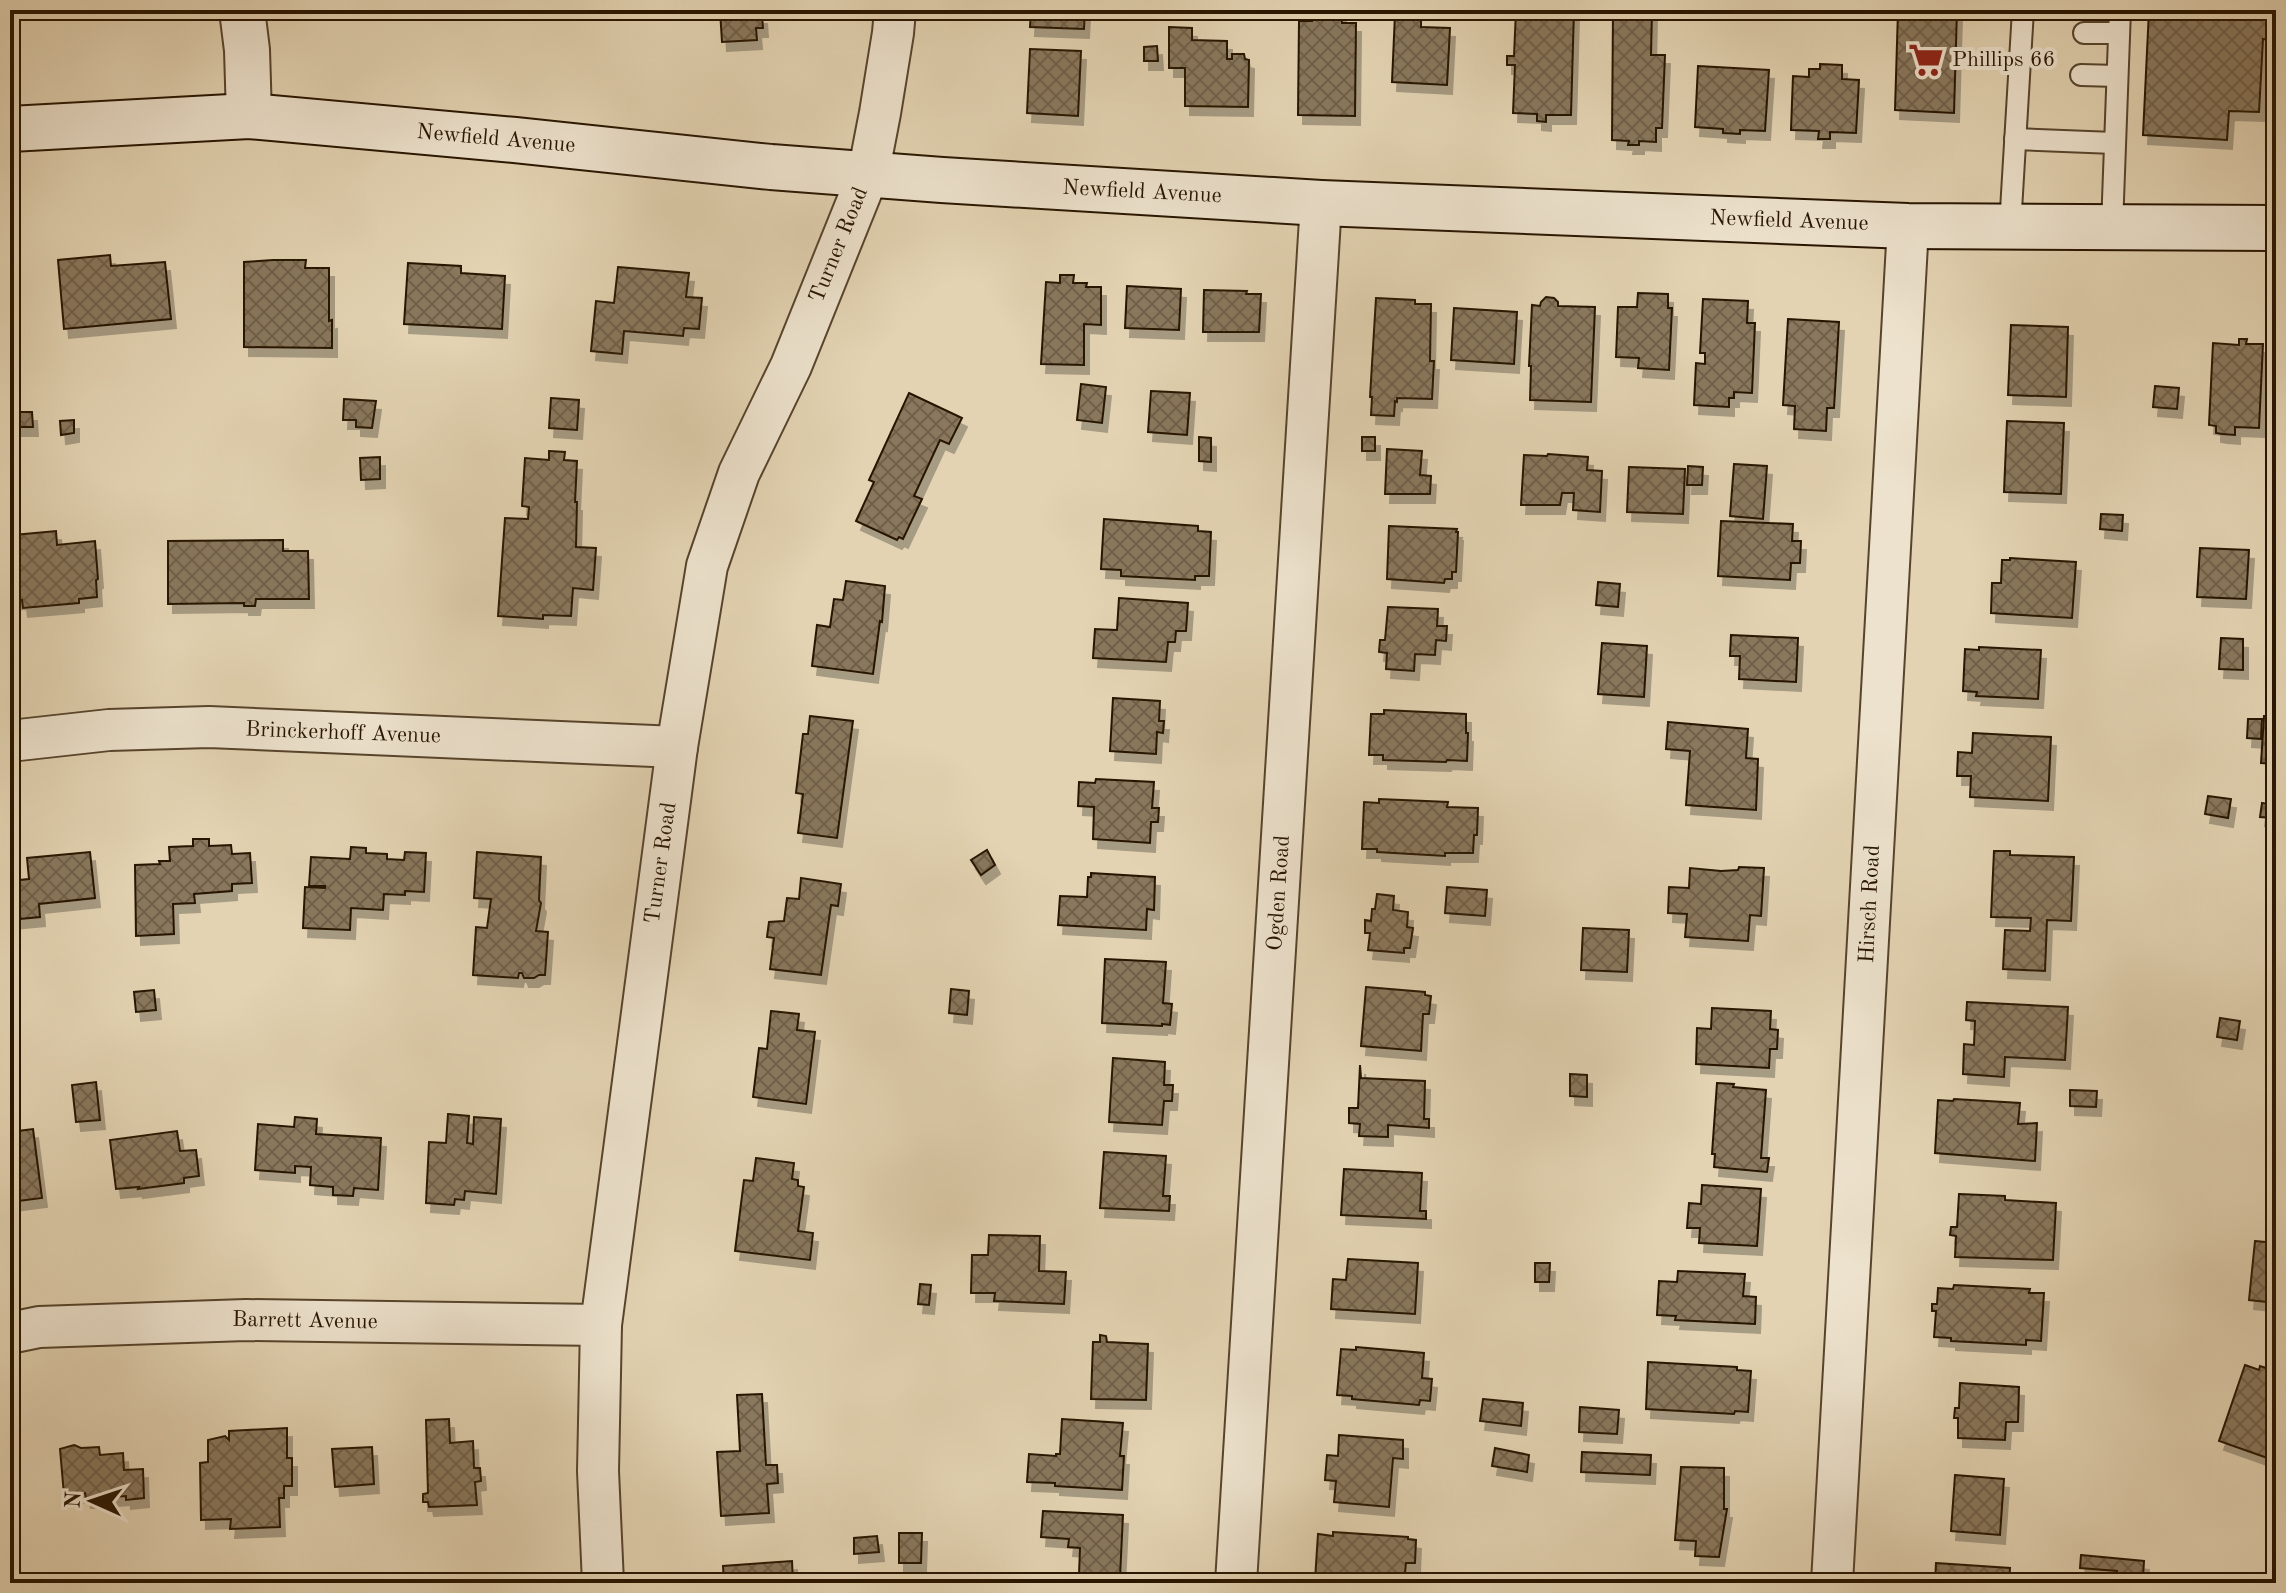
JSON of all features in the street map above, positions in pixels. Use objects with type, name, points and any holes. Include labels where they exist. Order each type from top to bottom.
[{"type":"main road","points":[[242,10],[249,116]]},
{"type":"main road","name":"Newfield Avenue","points":[[10,129],[249,116],[868,175],[1321,203],[1908,226],[2276,228]]},
{"type":"street","name":"Turner Road","points":[[603,1583],[598,1471],[601,1325],[677,747],[707,566],[739,473],[791,366],[868,175],[895,10]]},
{"type":"street","name":"Ogden Road","points":[[1236,1583],[1321,203]]},
{"type":"street","name":"Hirsch Road","points":[[1832,1583],[1908,226]]},
{"type":"street","name":"Brinckerhoff Avenue","points":[[10,741],[109,730],[209,727],[677,747]]},
{"type":"street","name":"Barrett Avenue","points":[[10,1333],[39,1327],[246,1320],[601,1325]]},
{"type":"lane","points":[[2112,227],[2120,10]]},
{"type":"lane","points":[[2010,227],[2015,139],[2027,73],[2028,23]]},
{"type":"lane","points":[[2084,33],[2119,33]]},
{"type":"lane","points":[[2081,75],[2117,76]]},
{"type":"lane","points":[[2015,139],[2114,143]]},
{"type":"building","points":[[720,10],[755,10],[755,15],[762,15],[763,28],[756,28],[757,40],[722,42]]},
{"type":"building","points":[[1031,10],[1085,10],[1084,29],[1030,27]]},
{"type":"building","points":[[1516,10],[1574,10],[1571,115],[1546,115],[1546,122],[1537,121],[1537,114],[1513,113],[1515,65],[1507,65],[1507,56],[1514,56]]},
{"type":"building","points":[[1613,10],[1652,11],[1651,55],[1665,55],[1662,128],[1656,128],[1656,142],[1639,141],[1639,145],[1628,145],[1629,141],[1612,140]]},
{"type":"building","name":"Phillips 66","points":[[1898,10],[1957,10],[1954,113],[1895,110]]},
{"type":"building","points":[[2149,10],[2275,10],[2274,40],[2263,39],[2259,112],[2229,111],[2227,140],[2143,135]]},
{"type":"building","points":[[1312,11],[1341,12],[1342,23],[1356,23],[1355,116],[1298,115],[1299,21],[1312,21]]},
{"type":"building","points":[[1395,14],[1421,18],[1421,27],[1450,28],[1447,85],[1392,82]]},
{"type":"building","points":[[1169,27],[1192,28],[1192,40],[1227,41],[1227,59],[1232,59],[1232,54],[1244,54],[1245,59],[1249,60],[1248,107],[1185,106],[1185,68],[1169,68]]},
{"type":"building","points":[[1157,46],[1158,61],[1144,61],[1144,47]]},
{"type":"building","points":[[1030,49],[1081,51],[1078,116],[1027,113]]},
{"type":"building","points":[[1820,64],[1842,65],[1842,79],[1859,80],[1856,133],[1830,132],[1830,139],[1818,139],[1819,131],[1791,130],[1793,76],[1809,77],[1809,69],[1820,69]]},
{"type":"building","points":[[1698,66],[1769,70],[1765,131],[1740,130],[1740,134],[1695,127]]},
{"type":"building","points":[[110,255],[111,266],[165,262],[171,319],[64,329],[58,260]]},
{"type":"building","points":[[306,260],[305,268],[329,268],[332,348],[244,347],[244,262]]},
{"type":"building","points":[[408,263],[461,266],[461,273],[505,276],[502,329],[404,324]]},
{"type":"building","points":[[618,267],[689,273],[686,297],[702,298],[699,329],[684,328],[683,336],[624,331],[622,354],[591,351],[596,301],[614,303]]},
{"type":"building","points":[[1060,275],[1074,275],[1073,283],[1087,283],[1086,287],[1101,287],[1101,325],[1084,324],[1084,365],[1041,364],[1046,282],[1060,283]]},
{"type":"building","points":[[1127,286],[1181,289],[1179,330],[1125,328]]},
{"type":"building","points":[[1204,290],[1261,294],[1259,332],[1203,332]]},
{"type":"building","points":[[1638,293],[1668,294],[1668,308],[1672,308],[1669,370],[1638,368],[1639,358],[1616,357],[1618,307],[1637,307]]},
{"type":"building","points":[[1546,297],[1554,298],[1558,306],[1595,307],[1591,402],[1530,400],[1532,305],[1540,306]]},
{"type":"building","points":[[1376,298],[1431,304],[1432,399],[1397,398],[1394,416],[1371,415]]},
{"type":"building","points":[[1703,299],[1748,301],[1747,323],[1755,323],[1752,393],[1734,392],[1734,398],[1729,398],[1729,407],[1694,405],[1696,363],[1705,364],[1705,353],[1700,353]]},
{"type":"building","points":[[1454,308],[1517,312],[1514,364],[1451,360]]},
{"type":"building","points":[[1788,319],[1839,322],[1834,408],[1827,408],[1826,431],[1794,429],[1795,406],[1783,405]]},
{"type":"building","points":[[2011,325],[2068,327],[2066,397],[2008,395]]},
{"type":"building","points":[[2239,339],[2247,339],[2246,344],[2263,344],[2259,428],[2235,427],[2235,435],[2216,433],[2216,426],[2209,425],[2213,343],[2239,345]]},
{"type":"building","points":[[1081,384],[1106,387],[1102,423],[1077,420]]},
{"type":"building","points":[[2155,386],[2179,388],[2177,409],[2153,407]]},
{"type":"building","points":[[1151,391],[1190,393],[1187,435],[1148,432]]},
{"type":"building","points":[[909,393],[962,418],[949,444],[940,440],[914,496],[922,499],[903,539],[899,537],[897,540],[856,521],[874,482],[869,480]]},
{"type":"building","points":[[551,398],[579,400],[577,430],[549,428]]},
{"type":"building","points":[[344,399],[376,401],[372,428],[356,427],[356,420],[343,420]]},
{"type":"building","points":[[16,412],[32,412],[33,427],[17,427]]},
{"type":"building","points":[[74,420],[74,433],[61,435],[60,421]]},
{"type":"building","points":[[2007,421],[2064,423],[2061,494],[2004,492]]},
{"type":"building","points":[[1199,437],[1211,438],[1211,462],[1199,461]]},
{"type":"building","points":[[1362,437],[1375,437],[1375,451],[1362,451]]},
{"type":"building","points":[[1387,449],[1422,451],[1420,475],[1431,476],[1430,494],[1385,494]]},
{"type":"building","points":[[549,451],[565,452],[564,460],[577,461],[576,547],[596,548],[593,590],[573,588],[571,616],[543,615],[543,619],[498,616],[505,518],[528,519],[529,507],[522,506],[525,458],[549,460]]},
{"type":"building","points":[[1524,455],[1588,457],[1587,470],[1602,471],[1600,512],[1573,510],[1574,493],[1562,493],[1560,505],[1521,505]]},
{"type":"building","points":[[380,457],[380,479],[361,480],[360,458]]},
{"type":"building","points":[[1734,464],[1767,466],[1763,519],[1730,516]]},
{"type":"building","points":[[1688,466],[1703,467],[1702,485],[1687,485]]},
{"type":"building","points":[[1629,467],[1685,469],[1683,514],[1627,512]]},
{"type":"building","points":[[2101,514],[2123,515],[2122,531],[2100,529]]},
{"type":"building","points":[[1104,519],[1198,526],[1198,531],[1211,532],[1209,576],[1195,576],[1195,580],[1121,576],[1121,570],[1101,569]]},
{"type":"building","points":[[1721,521],[1793,524],[1792,541],[1801,541],[1800,563],[1791,563],[1790,580],[1718,576]]},
{"type":"building","points":[[1389,526],[1457,529],[1456,572],[1452,572],[1452,579],[1445,579],[1444,583],[1387,579]]},
{"type":"building","points":[[56,531],[57,545],[95,541],[97,597],[79,599],[79,603],[23,608],[22,600],[10,601],[10,555],[16,555],[14,535]]},
{"type":"building","points":[[283,540],[283,551],[308,551],[309,599],[256,599],[255,606],[244,606],[244,603],[168,604],[168,541]]},
{"type":"building","points":[[2200,548],[2249,550],[2246,599],[2197,597]]},
{"type":"building","points":[[2002,560],[2076,562],[2072,618],[1991,613],[1992,583],[2001,583]]},
{"type":"building","points":[[846,581],[885,586],[873,674],[812,666],[817,625],[830,627],[834,599],[843,600]]},
{"type":"building","points":[[1598,582],[1620,584],[1618,607],[1596,605]]},
{"type":"building","points":[[1119,598],[1188,603],[1186,631],[1176,631],[1175,642],[1168,642],[1166,662],[1093,658],[1095,629],[1117,630]]},
{"type":"building","points":[[1388,607],[1438,609],[1437,626],[1447,626],[1446,641],[1436,640],[1435,655],[1415,654],[1414,671],[1386,669],[1387,653],[1379,652],[1380,640],[1385,640]]},
{"type":"building","points":[[1731,635],[1798,638],[1796,682],[1739,679],[1740,656],[1730,656]]},
{"type":"building","points":[[2221,638],[2243,639],[2243,670],[2219,669]]},
{"type":"building","points":[[1602,643],[1647,646],[1644,697],[1598,694]]},
{"type":"building","points":[[1979,647],[2041,650],[2038,699],[1976,696],[1977,692],[1963,691],[1965,649],[1979,650]]},
{"type":"building","points":[[1113,698],[1160,701],[1159,721],[1164,721],[1163,733],[1157,732],[1156,754],[1110,751]]},
{"type":"building","points":[[1384,710],[1466,714],[1467,761],[1383,760],[1383,755],[1369,755],[1371,714],[1384,714]]},
{"type":"building","points":[[810,716],[853,721],[837,838],[798,833],[803,794],[796,793],[803,734],[808,734]]},
{"type":"building","points":[[2264,716],[2276,717],[2276,764],[2261,763]]},
{"type":"building","points":[[2248,719],[2262,719],[2261,739],[2247,738]]},
{"type":"building","points":[[1668,722],[1748,729],[1746,758],[1758,759],[1756,810],[1686,805],[1690,751],[1666,749]]},
{"type":"building","points":[[1973,733],[2051,737],[2048,801],[1970,797],[1971,776],[1957,776],[1958,752],[1972,753]]},
{"type":"building","points":[[1096,779],[1154,782],[1152,808],[1159,808],[1158,822],[1151,822],[1150,843],[1093,839],[1094,807],[1078,806],[1079,782],[1095,783]]},
{"type":"building","points":[[2208,796],[2231,799],[2228,818],[2205,814]]},
{"type":"building","points":[[1379,799],[1448,802],[1447,807],[1478,808],[1473,853],[1445,853],[1445,856],[1362,849],[1364,802],[1379,803]]},
{"type":"building","points":[[2262,803],[2275,805],[2274,818],[2260,817]]},
{"type":"building","points":[[193,839],[209,839],[209,846],[231,845],[232,854],[250,853],[252,883],[232,884],[232,891],[194,894],[195,903],[173,904],[174,934],[136,936],[135,865],[170,861],[169,847],[193,846]]},
{"type":"building","points":[[351,847],[366,848],[366,853],[387,854],[387,859],[404,860],[405,852],[426,853],[424,892],[384,894],[383,910],[351,908],[350,930],[303,928],[305,887],[325,888],[309,886],[311,857],[350,859]]},
{"type":"building","points":[[987,850],[995,865],[981,875],[971,860]]},
{"type":"building","points":[[1994,851],[2010,851],[2010,855],[2074,857],[2071,921],[2047,920],[2045,971],[2003,969],[2005,930],[2030,931],[2031,918],[1991,917]]},
{"type":"building","points":[[90,852],[95,898],[39,904],[40,917],[10,920],[10,881],[29,879],[27,858]]},
{"type":"building","points":[[477,852],[541,857],[541,903],[536,931],[548,932],[545,975],[524,978],[519,973],[518,978],[473,975],[476,927],[487,928],[491,899],[474,898]]},
{"type":"building","points":[[1739,867],[1764,868],[1761,916],[1750,915],[1748,941],[1685,937],[1687,914],[1668,913],[1669,887],[1689,888],[1690,868],[1721,871],[1738,870]]},
{"type":"building","points":[[1091,873],[1155,877],[1154,910],[1147,909],[1146,930],[1058,925],[1060,896],[1087,897]]},
{"type":"building","points":[[801,878],[841,884],[838,906],[831,905],[821,975],[770,969],[774,938],[767,937],[769,922],[784,921],[787,898],[799,899]]},
{"type":"building","points":[[1447,887],[1487,890],[1485,916],[1445,913]]},
{"type":"building","points":[[1377,894],[1394,896],[1393,910],[1408,912],[1407,927],[1413,928],[1410,948],[1404,948],[1404,953],[1368,950],[1370,933],[1365,933],[1365,920],[1371,921]]},
{"type":"building","points":[[1583,928],[1629,930],[1627,972],[1581,970]]},
{"type":"building","points":[[1105,959],[1166,962],[1163,1003],[1172,1004],[1170,1025],[1102,1023]]},
{"type":"building","points":[[1366,987],[1425,992],[1425,995],[1431,996],[1429,1014],[1423,1014],[1421,1051],[1361,1046]]},
{"type":"building","points":[[951,989],[969,991],[967,1015],[949,1013]]},
{"type":"building","points":[[154,990],[156,1010],[136,1012],[134,992]]},
{"type":"building","points":[[1967,1002],[2068,1007],[2065,1060],[2005,1057],[2004,1077],[1963,1074],[1964,1044],[1974,1045],[1975,1021],[1966,1020]]},
{"type":"building","points":[[1712,1008],[1771,1011],[1770,1029],[1778,1030],[1777,1049],[1770,1049],[1769,1068],[1696,1064],[1697,1028],[1711,1029]]},
{"type":"building","points":[[771,1011],[799,1014],[797,1030],[815,1032],[806,1104],[753,1097],[759,1048],[767,1049]]},
{"type":"building","points":[[2220,1018],[2240,1021],[2237,1040],[2217,1037]]},
{"type":"building","points":[[1113,1058],[1165,1062],[1164,1085],[1173,1085],[1172,1101],[1164,1101],[1162,1125],[1109,1122]]},
{"type":"building","points":[[1360,1065],[1361,1078],[1425,1081],[1424,1119],[1429,1119],[1429,1128],[1388,1125],[1388,1137],[1359,1136],[1360,1124],[1349,1123],[1349,1108],[1358,1108]]},
{"type":"building","points":[[1570,1074],[1587,1075],[1587,1097],[1570,1096]]},
{"type":"building","points":[[96,1082],[100,1120],[76,1122],[72,1085]]},
{"type":"building","points":[[1717,1083],[1766,1090],[1761,1158],[1769,1158],[1767,1172],[1714,1167],[1715,1154],[1712,1154]]},
{"type":"building","points":[[2070,1090],[2097,1091],[2096,1107],[2070,1106]]},
{"type":"building","points":[[1938,1100],[2020,1103],[2018,1124],[2037,1123],[2035,1161],[1935,1153]]},
{"type":"building","points":[[448,1114],[469,1116],[467,1143],[473,1144],[474,1117],[501,1119],[496,1194],[465,1191],[464,1200],[455,1199],[454,1205],[426,1203],[429,1142],[446,1143]]},
{"type":"building","points":[[295,1117],[317,1119],[316,1134],[381,1138],[378,1190],[354,1188],[353,1196],[333,1195],[333,1187],[310,1185],[311,1167],[295,1166],[295,1173],[255,1170],[258,1124],[294,1127]]},
{"type":"building","points":[[33,1129],[42,1198],[10,1202],[10,1132]]},
{"type":"building","points":[[177,1131],[180,1151],[196,1150],[199,1176],[184,1178],[184,1183],[116,1189],[110,1140]]},
{"type":"building","points":[[1104,1152],[1166,1156],[1163,1196],[1170,1196],[1169,1211],[1100,1208]]},
{"type":"building","points":[[756,1158],[794,1163],[792,1179],[798,1180],[798,1186],[804,1187],[798,1231],[813,1233],[810,1260],[735,1251],[744,1180],[753,1181]]},
{"type":"building","points":[[1344,1169],[1422,1173],[1420,1211],[1426,1211],[1426,1219],[1341,1215]]},
{"type":"building","points":[[1702,1185],[1761,1189],[1757,1246],[1699,1243],[1700,1228],[1687,1228],[1689,1203],[1701,1204]]},
{"type":"building","points":[[1959,1194],[2056,1203],[2053,1260],[1955,1257],[1956,1236],[1950,1235],[1951,1227],[1957,1227]]},
{"type":"building","points":[[989,1235],[1040,1236],[1039,1271],[1066,1272],[1064,1304],[994,1301],[995,1293],[971,1293],[972,1255],[988,1255]]},
{"type":"building","points":[[2255,1241],[2276,1243],[2276,1303],[2249,1300]]},
{"type":"building","points":[[1348,1259],[1418,1263],[1415,1314],[1331,1309],[1333,1279],[1346,1280]]},
{"type":"building","points":[[1535,1263],[1550,1263],[1549,1282],[1535,1282]]},
{"type":"building","points":[[1678,1271],[1745,1274],[1743,1296],[1756,1297],[1755,1324],[1675,1320],[1676,1316],[1657,1315],[1659,1281],[1677,1282]]},
{"type":"building","points":[[920,1284],[931,1285],[929,1305],[918,1304]]},
{"type":"building","points":[[1954,1285],[2030,1289],[2029,1293],[2044,1293],[2041,1341],[2026,1340],[2026,1345],[1951,1341],[1951,1338],[1934,1337],[1936,1311],[1932,1311],[1932,1304],[1937,1304],[1938,1288],[1953,1289]]},
{"type":"building","points":[[1100,1335],[1106,1336],[1107,1342],[1148,1344],[1146,1400],[1091,1399],[1093,1342],[1100,1342]]},
{"type":"building","points":[[1356,1347],[1424,1353],[1422,1378],[1432,1379],[1430,1401],[1420,1400],[1419,1405],[1337,1395],[1341,1349],[1356,1350]]},
{"type":"building","points":[[1648,1362],[1737,1367],[1737,1370],[1751,1371],[1748,1412],[1735,1411],[1734,1414],[1646,1409]]},
{"type":"building","points":[[2245,1365],[2276,1371],[2276,1461],[2219,1441]]},
{"type":"building","points":[[1960,1383],[2019,1387],[2018,1422],[2006,1422],[2005,1440],[1958,1438],[1958,1418],[1954,1418],[1955,1408],[1959,1408]]},
{"type":"building","points":[[762,1394],[766,1465],[777,1465],[778,1483],[767,1484],[769,1513],[721,1516],[717,1452],[740,1451],[737,1395]]},
{"type":"building","points":[[1483,1399],[1523,1403],[1521,1426],[1480,1421]]},
{"type":"building","points":[[1580,1407],[1619,1410],[1617,1434],[1579,1432]]},
{"type":"building","points":[[449,1419],[450,1443],[473,1441],[474,1468],[480,1468],[481,1481],[475,1482],[477,1505],[429,1507],[428,1502],[423,1502],[423,1494],[428,1493],[426,1420]]},
{"type":"building","points":[[1062,1419],[1123,1423],[1120,1456],[1124,1456],[1122,1490],[1027,1482],[1029,1454],[1060,1454]]},
{"type":"building","points":[[287,1428],[287,1458],[292,1458],[292,1486],[284,1486],[284,1498],[279,1498],[280,1527],[230,1529],[231,1519],[201,1520],[200,1463],[208,1462],[208,1440],[225,1436],[229,1440],[229,1431]]},
{"type":"building","points":[[1339,1435],[1403,1440],[1403,1459],[1393,1458],[1389,1507],[1334,1502],[1336,1481],[1325,1480],[1327,1455],[1338,1456]]},
{"type":"building","points":[[74,1445],[81,1448],[99,1447],[100,1455],[123,1453],[124,1470],[143,1469],[144,1498],[86,1499],[85,1493],[64,1495],[60,1449]]},
{"type":"building","points":[[372,1447],[374,1484],[335,1487],[332,1449]]},
{"type":"building","points":[[1495,1448],[1529,1455],[1527,1472],[1492,1466]]},
{"type":"building","points":[[1582,1452],[1651,1455],[1650,1475],[1581,1472]]},
{"type":"building","points":[[1681,1467],[1724,1468],[1724,1509],[1727,1509],[1719,1557],[1695,1556],[1696,1541],[1675,1540]]},
{"type":"building","points":[[1955,1475],[2004,1479],[2000,1535],[1951,1531]]},
{"type":"building","points":[[1043,1511],[1123,1515],[1120,1577],[1079,1575],[1080,1548],[1068,1547],[1069,1539],[1041,1537]]},
{"type":"building","points":[[1333,1532],[1416,1540],[1415,1563],[1406,1563],[1404,1583],[1329,1583],[1329,1580],[1315,1580],[1318,1534],[1333,1536]]},
{"type":"building","points":[[899,1533],[922,1533],[921,1563],[899,1563]]},
{"type":"building","points":[[877,1536],[879,1552],[854,1554],[854,1538]]},
{"type":"building","points":[[2081,1555],[2144,1561],[2143,1577],[2117,1577],[2117,1571],[2080,1568]]},
{"type":"building","points":[[792,1561],[793,1583],[724,1583],[723,1566]]},
{"type":"building","points":[[1936,1563],[2010,1568],[2009,1583],[1935,1583]]},
{"type":"place","name":"Phillips 66","points":[[1926,60]]}]
